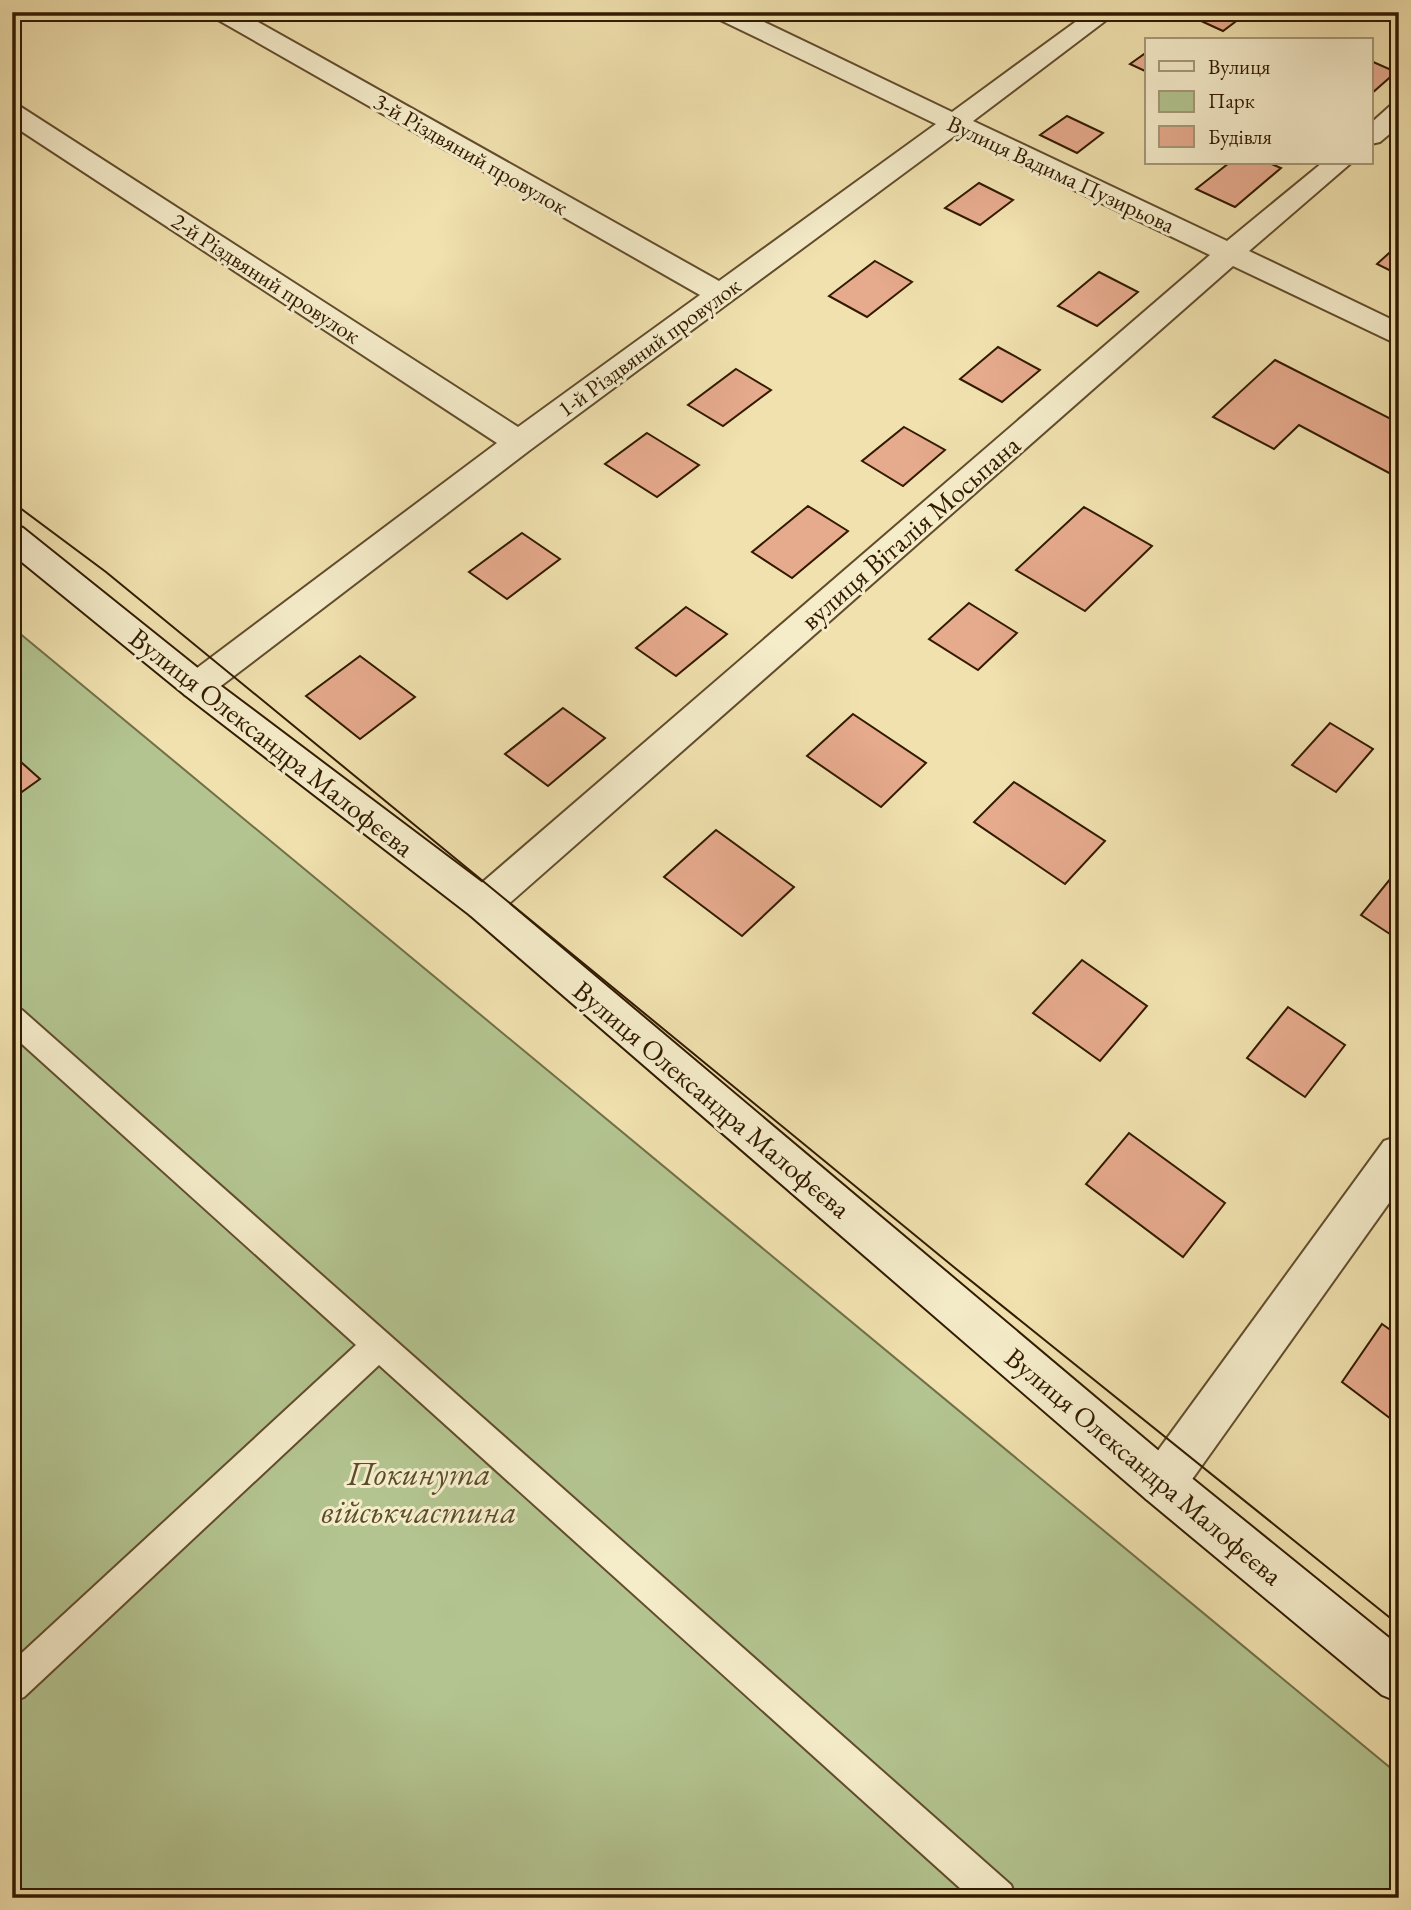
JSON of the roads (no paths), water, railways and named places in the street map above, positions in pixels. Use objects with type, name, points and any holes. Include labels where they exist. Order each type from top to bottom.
[{"type":"street","name":"3-й Різдвяний провулок","points":[[222,12],[721,295]]},
{"type":"street","name":"Вулиця Вадима Пузирьова","points":[[723,12],[1399,335]]},
{"type":"street","name":"1-й Різдвяний провулок","points":[[197,686],[519,442],[1105,12]]},
{"type":"street","points":[[1372,134],[1399,112]]},
{"type":"street","name":"2-й Різдвяний провулок","points":[[12,113],[519,442]]},
{"type":"street","name":"вулиця Віталія Мосьпана","points":[[483,904],[1337,164]]},
{"type":"street","name":"Вулиця Олександра Малофєєва","points":[[12,536],[197,686],[483,904],[1162,1482],[1399,1678]]},
{"type":"street","points":[[1162,1482],[1399,1155]]},
{"type":"lane","points":[[12,1018],[998,1898]]},
{"type":"lane","points":[[12,1685],[379,1345]]},
{"type":"tram line","points":[[12,502],[106,572],[955,1268],[1399,1625]]},
{"type":"park label","name":"Покинута військчастина","points":[[419,1492]]}]
